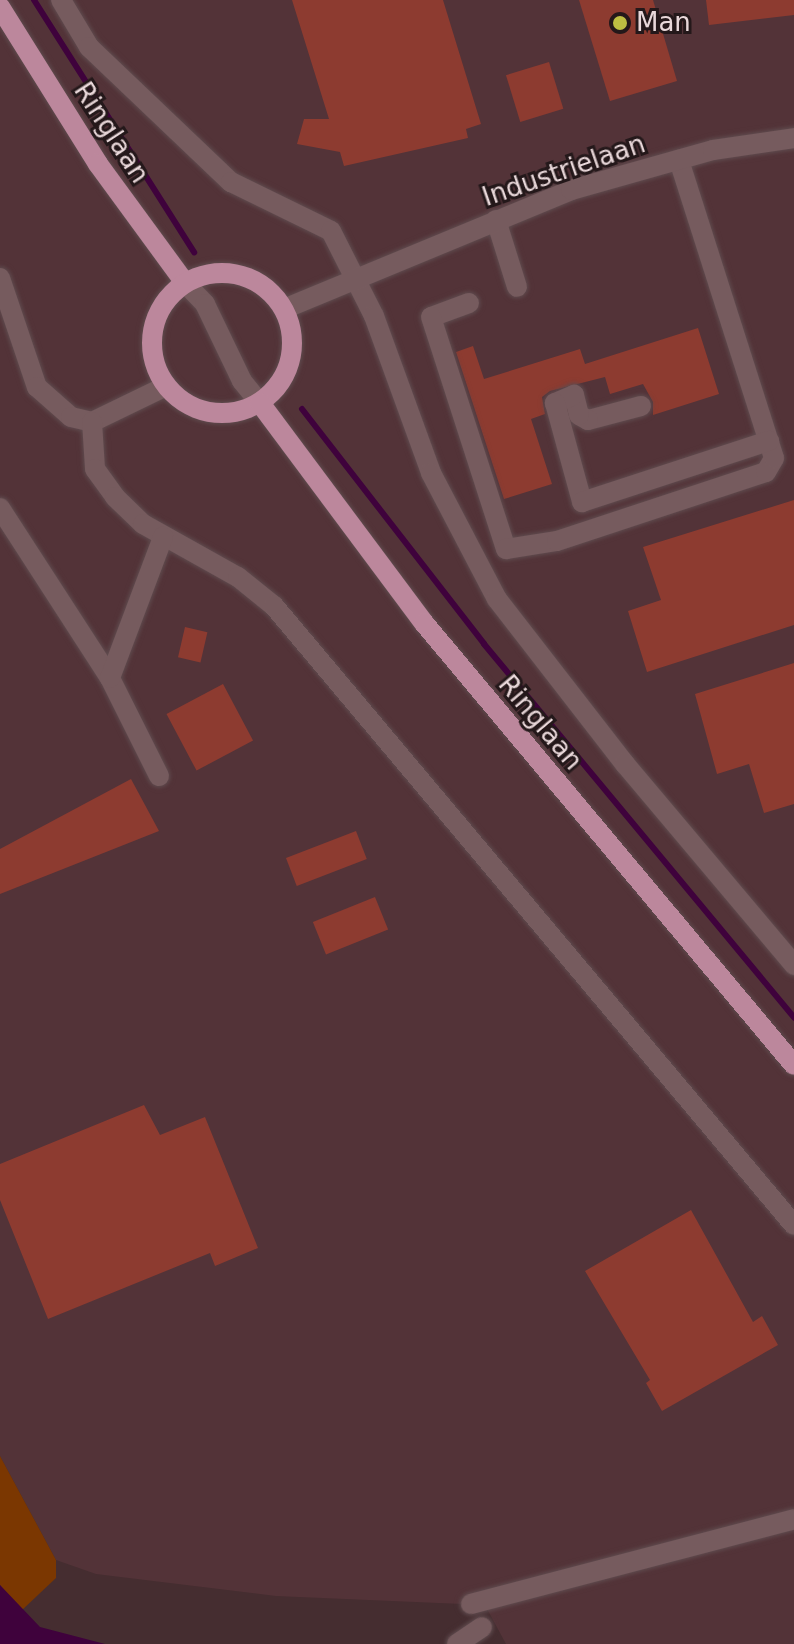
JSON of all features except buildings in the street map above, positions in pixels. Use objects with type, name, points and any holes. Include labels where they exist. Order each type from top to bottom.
[{"type":"main road","name":"Ringlaan","points":[[0,7],[98,164],[185,283]]},
{"type":"main road","points":[[214,274],[246,277],[274,295],[284,309],[292,332],[292,357],[282,381],[260,403],[220,414],[200,410],[166,386],[153,352],[153,333],[160,312],[185,283],[214,274]]},
{"type":"main road","name":"Ringlaan","points":[[260,403],[424,623],[794,1065]]},
{"type":"street","points":[[61,0],[89,47],[231,182],[331,231],[357,276]]},
{"type":"street","name":"Industrielaan","points":[[284,309],[357,276],[571,190],[679,160],[794,138]]},
{"type":"street","points":[[469,303],[431,317],[506,549],[557,541],[766,472],[774,458],[679,160]]},
{"type":"street","points":[[496,220],[517,287]]},
{"type":"street","name":"Ringlaan","points":[[357,276],[431,473],[497,599],[625,764],[794,965]]},
{"type":"street","points":[[0,279],[37,387],[71,417],[92,422],[166,386]]},
{"type":"street","points":[[185,283],[205,304],[242,381],[260,403]]},
{"type":"street","points":[[641,406],[588,420],[579,415],[574,395],[555,403],[582,502],[769,441]]},
{"type":"street","points":[[92,422],[95,469],[115,497],[163,537],[238,577],[274,606],[794,1225]]},
{"type":"street","points":[[0,508],[110,678],[159,776]]},
{"type":"street","points":[[110,678],[163,537]]},
{"type":"street","points":[[471,1604],[794,1519]]},
{"type":"street","points":[[457,1644],[482,1627]]},
{"type":"shaded area","points":[[0,0],[794,0],[794,1644],[506,1644],[485,1605],[276,1596],[96,1574],[56,1560],[0,1456]]},
{"type":"shaded area","points":[[0,1456],[56,1560],[56,1578],[21,1611],[0,1585]]},
{"type":"shaded area","points":[[0,1585],[40,1627],[105,1644],[0,1644]]},
{"type":"waterway","points":[[34,0],[194,252]]},
{"type":"waterway","points":[[302,409],[484,644],[794,1018]]},
{"type":"place","name":"Man","points":[[620,23]]}]
